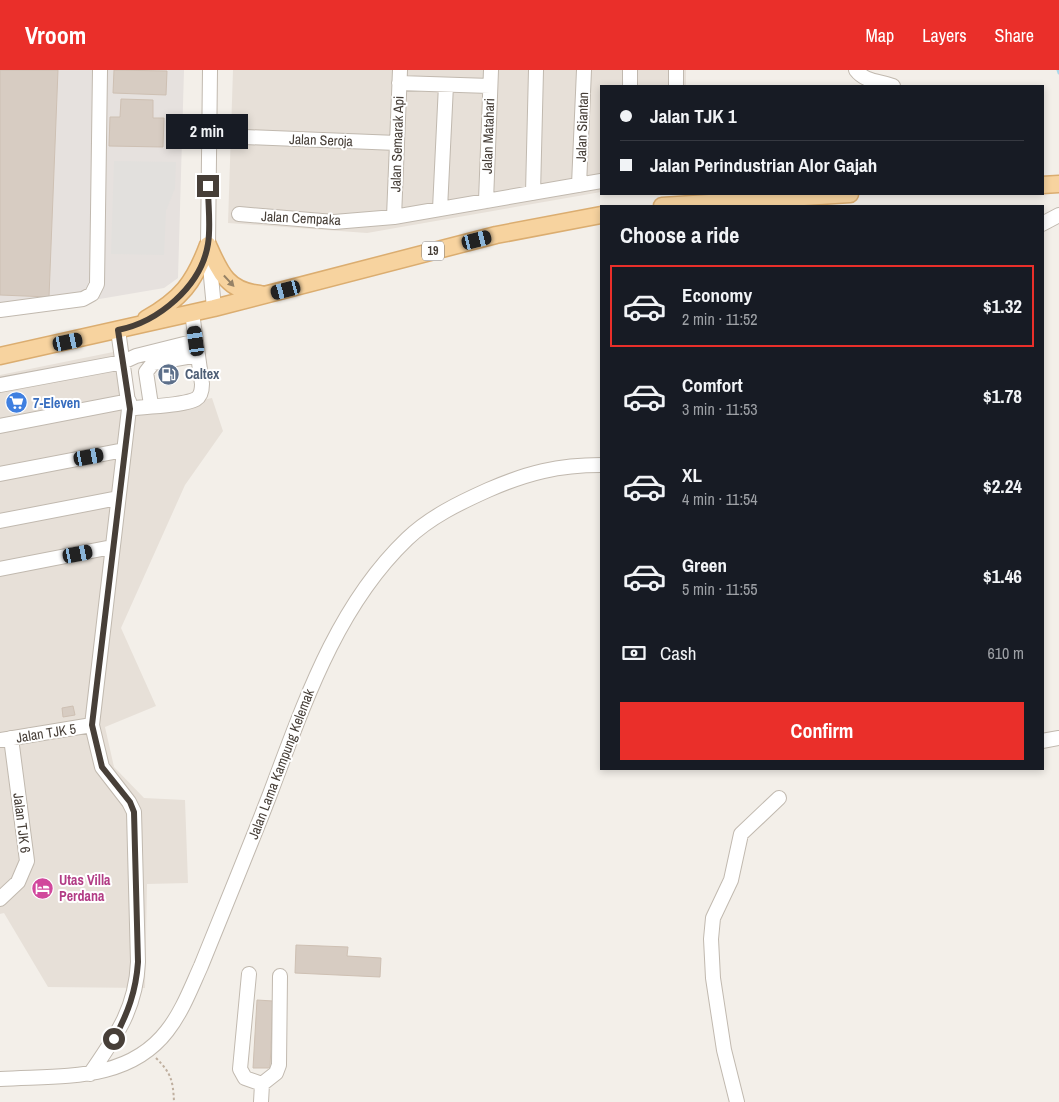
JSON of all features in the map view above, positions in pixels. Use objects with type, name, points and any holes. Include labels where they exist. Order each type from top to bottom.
[{"type":"main road","points":[[1044,185],[1059,184]]},
{"type":"main road","points":[[678,205],[834,195]]},
{"type":"main road","name":"19","points":[[0,356],[214,308],[496,235],[600,214]]},
{"type":"main road","points":[[208,245],[230,284],[241,291],[266,295]]},
{"type":"main road","points":[[126,329],[182,294],[198,273],[208,245]]},
{"type":"street","points":[[0,310],[83,299],[92,294],[97,284],[100,70]]},
{"type":"street","points":[[210,70],[208,245],[214,308]]},
{"type":"street","name":"Jalan Matahari","points":[[486,201],[491,70]]},
{"type":"street","points":[[533,193],[536,70]]},
{"type":"street","name":"Jalan Siantan","points":[[579,185],[584,70]]},
{"type":"street","points":[[630,70],[630,85]]},
{"type":"street","points":[[676,70],[676,85]]},
{"type":"street","points":[[856,70],[860,76],[889,85]]},
{"type":"street","points":[[399,77],[446,85],[490,86]]},
{"type":"street","name":"Jalan Semarak Api","points":[[394,217],[399,77]]},
{"type":"street","points":[[440,209],[446,85]]},
{"type":"street","name":"Jalan Seroja","points":[[245,137],[397,144]]},
{"type":"street","name":"Jalan Cempaka","points":[[239,214],[334,222],[394,217],[600,181]]},
{"type":"street","points":[[1044,223],[1059,215]]},
{"type":"street","points":[[0,426],[129,405],[176,404],[196,399],[200,395],[202,384],[192,313]]},
{"type":"street","points":[[90,1074],[114,1039],[132,1003],[137,984],[134,812],[130,802],[102,767],[92,725],[129,405],[124,362],[126,329]]},
{"type":"street","points":[[0,385],[124,362],[136,356],[197,348]]},
{"type":"street","points":[[150,405],[146,372],[153,363],[197,348]]},
{"type":"street","points":[[0,474],[124,450]]},
{"type":"street","name":"Jalan Lama Kampung Kelemak","points":[[0,1079],[90,1074],[127,1064],[149,1050],[178,1014],[201,966],[322,659],[364,591],[388,560],[414,534],[462,502],[531,473],[573,466],[600,465]]},
{"type":"street","points":[[0,522],[118,498]]},
{"type":"street","points":[[0,569],[112,547]]},
{"type":"street","name":"Jalan TJK 5","points":[[6,739],[92,725]]},
{"type":"street","points":[[1044,741],[1059,738]]},
{"type":"street","name":"Jalan TJK 6","points":[[0,899],[18,882],[26,861],[6,739]]},
{"type":"street","points":[[737,1102],[724,1050],[713,978],[711,939],[713,918],[731,880],[741,834],[779,798]]},
{"type":"street","points":[[249,974],[240,1068],[245,1078],[262,1084]]},
{"type":"street","points":[[260,1102],[262,1084],[276,1073],[279,1065],[280,976]]},
{"type":"path","points":[[149,1050],[168,1070],[173,1083],[174,1102]]},
{"type":"shaded area","points":[[0,70],[184,70],[178,278],[164,288],[0,316]]},
{"type":"shaded area","points":[[233,70],[686,70],[686,85],[600,85],[600,192],[367,233],[228,223]]},
{"type":"shaded area","points":[[114,161],[176,162],[175,188],[166,211],[164,255],[111,254]]},
{"type":"shaded area","points":[[128,349],[137,413],[212,398],[223,431],[185,485],[121,628],[156,706],[105,727],[114,767],[144,798],[185,800],[188,883],[147,884],[145,988],[48,987],[4,913],[0,914],[0,375]]},
{"type":"building","points":[[0,70],[58,70],[49,297],[0,295]]},
{"type":"building","points":[[114,70],[167,71],[166,95],[113,93]]},
{"type":"building","points":[[121,99],[153,100],[153,118],[164,118],[163,147],[109,146],[110,117],[120,117]]},
{"type":"building","points":[[73,706],[75,715],[63,717],[62,708]]},
{"type":"building","points":[[296,945],[348,947],[347,956],[381,958],[380,977],[295,973]]},
{"type":"building","points":[[257,1000],[273,1001],[270,1068],[253,1068]]},
{"type":"place","name":"Caltex","points":[[169,374]]},
{"type":"place","name":"7-Eleven","points":[[17,403]]},
{"type":"place","name":"Utas Villa Perdana","points":[[43,888]]},
{"type":"route","points":[[114,1039],[132,1003],[137,984],[136,824],[130,802],[102,767],[92,725],[130,409],[118,330],[133,327],[170,304],[182,294],[198,273],[208,245],[208,186]]}]
